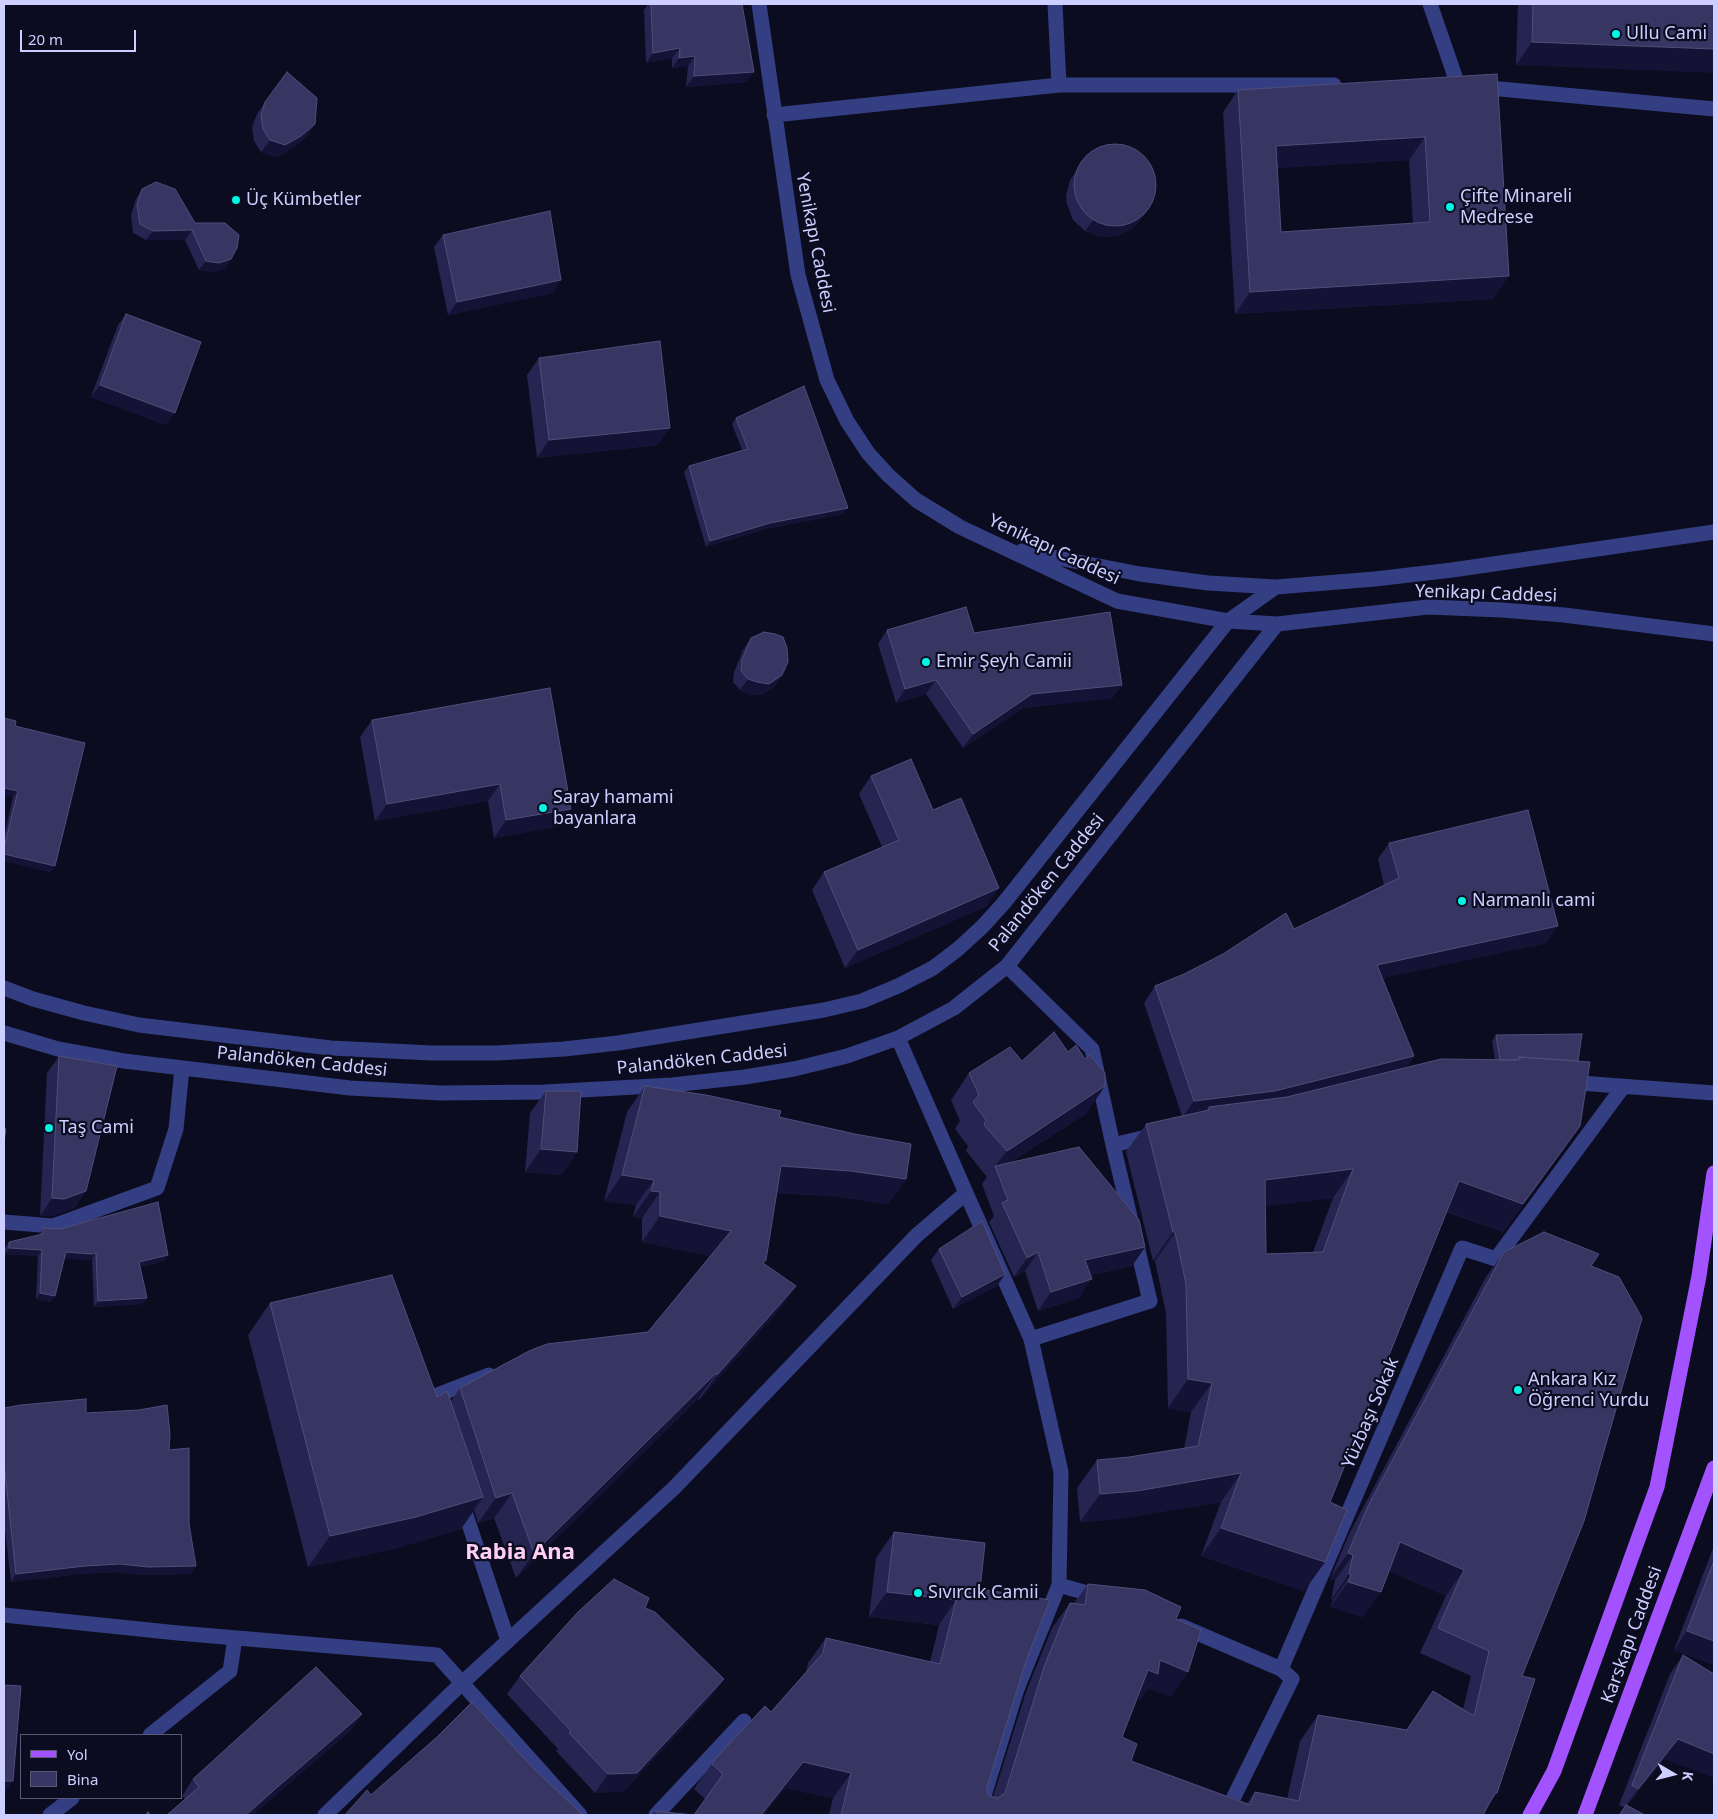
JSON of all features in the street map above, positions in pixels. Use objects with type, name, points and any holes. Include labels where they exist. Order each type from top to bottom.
[{"type":"main road","points":[[1530,1815],[1554,1771],[1657,1486],[1699,1276],[1714,1173]]},
{"type":"main road","name":"Karskapı Caddesi","points":[[1585,1815],[1714,1468]]},
{"type":"street","name":"Yenikapı Caddesi","points":[[759,4],[798,275],[827,380],[847,421],[868,453],[888,475],[916,500],[960,527],[1117,601],[1228,621],[1277,624],[1428,608],[1564,614],[1714,634]]},
{"type":"street","points":[[1055,4],[1060,85]]},
{"type":"street","points":[[1430,4],[1458,85]]},
{"type":"street","points":[[774,116],[1060,85],[1348,85]]},
{"type":"street","points":[[1438,85],[1458,85],[1714,109]]},
{"type":"street","points":[[1001,546],[1140,574],[1276,587],[1375,579],[1432,572],[1714,532]]},
{"type":"street","name":"Palandöken Caddesi","points":[[4,988],[84,1014],[139,1025],[331,1048],[431,1053],[564,1049],[618,1043],[824,1010],[862,1001],[898,986],[933,968],[982,927],[1003,904],[1228,621],[1276,587]]},
{"type":"street","name":"Palandöken Caddesi","points":[[4,1033],[58,1049],[124,1061],[350,1088],[441,1093],[545,1092],[672,1085],[745,1077],[794,1069],[847,1056],[898,1038],[954,1008],[1007,966],[1277,624]]},
{"type":"street","points":[[1007,966],[1092,1049],[1150,1301],[1031,1339]]},
{"type":"street","points":[[898,1038],[1031,1339],[1061,1472],[1059,1585],[1017,1689],[978,1815]]},
{"type":"street","points":[[4,1222],[53,1226],[158,1188],[176,1129],[182,1068]]},
{"type":"street","points":[[1554,1081],[1714,1093]]},
{"type":"street","name":"Yüzbaşı Sokak","points":[[1281,1669],[1462,1248],[1496,1259],[1623,1087]]},
{"type":"street","points":[[1113,1145],[1167,1132]]},
{"type":"street","points":[[325,1815],[461,1684],[674,1488],[917,1235],[966,1193]]},
{"type":"street","points":[[436,1427],[427,1400],[501,1370]]},
{"type":"street","points":[[455,1483],[508,1641]]},
{"type":"street","points":[[1059,1585],[1111,1600]]},
{"type":"street","points":[[4,1615],[235,1638],[437,1655],[580,1815]]},
{"type":"street","points":[[1164,1619],[1281,1669],[1292,1679],[1225,1815]]},
{"type":"street","points":[[151,1734],[230,1671],[235,1638]]},
{"type":"street","points":[[656,1815],[744,1721]]},
{"type":"street","points":[[50,1815],[71,1799]]},
{"type":"building","points":[[651,4],[742,4],[754,72],[694,76],[695,56],[679,58],[680,48],[653,53]]},
{"type":"building","points":[[1533,4],[1714,4],[1714,49],[1532,42]]},
{"type":"building","points":[[287,72],[317,98],[315,124],[301,136],[285,145],[270,140],[263,129],[261,115],[265,102]]},
{"type":"building","name":"Çifte Minareli Medrese","points":[[1497,74],[1509,276],[1250,292],[1238,90]],"holes":[[[1425,137],[1430,222],[1281,232],[1276,146]]]},
{"type":"building","points":[[1115,144],[1131,148],[1144,156],[1152,169],[1156,185],[1152,201],[1144,214],[1131,222],[1115,226],[1099,222],[1086,214],[1078,201],[1074,185],[1078,169],[1086,156],[1099,148]]},
{"type":"building","points":[[156,182],[175,189],[195,223],[225,223],[239,235],[237,248],[231,259],[219,263],[206,261],[192,230],[153,231],[140,224],[137,205],[142,189]]},
{"type":"building","points":[[550,211],[561,280],[457,302],[443,235]]},
{"type":"building","points":[[126,314],[201,342],[175,413],[100,385]]},
{"type":"building","points":[[660,341],[670,428],[549,440],[539,358]]},
{"type":"building","points":[[804,386],[848,508],[770,523],[710,541],[689,466],[748,449],[736,418]]},
{"type":"building","points":[[966,607],[974,633],[1110,612],[1122,685],[1032,694],[973,734],[936,680],[905,689],[887,630]]},
{"type":"building","points":[[764,632],[783,637],[787,648],[788,662],[782,675],[769,684],[748,679],[741,671],[742,660],[751,638]]},
{"type":"building","points":[[550,688],[571,809],[506,820],[500,784],[387,804],[372,720]]},
{"type":"building","points":[[4,718],[16,721],[15,726],[85,743],[55,866],[4,854],[18,791],[4,788]]},
{"type":"building","points":[[911,759],[933,810],[961,798],[999,888],[858,950],[824,872],[899,840],[871,776]]},
{"type":"building","points":[[1528,810],[1558,926],[1377,965],[1414,1056],[1275,1091],[1194,1101],[1155,986],[1223,954],[1286,913],[1294,929],[1399,878],[1389,843]]},
{"type":"building","points":[[1054,1032],[1068,1052],[1076,1045],[1085,1059],[1090,1055],[1105,1073],[1105,1086],[1007,1151],[984,1125],[986,1120],[973,1102],[979,1095],[969,1073],[1010,1047],[1022,1061]]},
{"type":"building","points":[[1582,1034],[1578,1061],[1519,1057],[1517,1060],[1500,1060],[1496,1035]]},
{"type":"building","points":[[59,1056],[117,1066],[86,1191],[64,1199],[52,1198]]},
{"type":"building","points":[[1519,1057],[1590,1062],[1580,1126],[1523,1204],[1459,1181],[1330,1502],[1347,1510],[1325,1562],[1221,1528],[1241,1473],[1137,1491],[1100,1494],[1097,1460],[1198,1446],[1212,1383],[1188,1379],[1186,1284],[1175,1232],[1173,1232],[1146,1124],[1209,1110],[1209,1107],[1287,1097],[1441,1059],[1520,1060]],"holes":[[[1353,1169],[1323,1252],[1266,1254],[1265,1180]]]},
{"type":"building","points":[[645,1086],[706,1095],[781,1111],[779,1117],[911,1144],[906,1179],[851,1171],[781,1166],[766,1260],[763,1263],[796,1286],[717,1375],[716,1373],[534,1553],[512,1493],[496,1498],[460,1388],[529,1351],[547,1344],[648,1332],[731,1231],[660,1216],[660,1192],[651,1191],[654,1180],[622,1175]]},
{"type":"building","points":[[546,1091],[581,1091],[577,1152],[541,1149]]},
{"type":"building","points":[[1079,1147],[1139,1220],[1145,1247],[1085,1260],[1092,1279],[1051,1292],[1038,1252],[1027,1258],[1002,1203],[1008,1200],[995,1166]]},
{"type":"building","points":[[158,1202],[168,1255],[139,1262],[147,1298],[98,1301],[96,1253],[66,1252],[55,1296],[40,1293],[42,1250],[9,1248],[9,1242],[43,1234],[43,1228],[60,1229]]},
{"type":"building","points":[[982,1221],[1005,1274],[962,1297],[939,1249]]},
{"type":"building","points":[[1544,1232],[1599,1254],[1591,1266],[1619,1277],[1642,1318],[1584,1521],[1522,1676],[1535,1679],[1497,1793],[1495,1793],[1483,1815],[841,1815],[851,1773],[803,1762],[761,1815],[694,1815],[723,1774],[712,1764],[715,1759],[765,1706],[771,1712],[823,1653],[826,1638],[940,1664],[956,1600],[887,1592],[894,1532],[985,1543],[980,1589],[1050,1600],[1026,1661],[987,1787],[989,1796],[998,1798],[1005,1793],[1044,1667],[1070,1603],[1085,1605],[1088,1584],[1145,1590],[1181,1607],[1176,1619],[1201,1630],[1188,1672],[1160,1660],[1158,1674],[1148,1670],[1122,1737],[1137,1744],[1131,1761],[1250,1805],[1255,1792],[1299,1801],[1318,1715],[1407,1730],[1433,1691],[1474,1716],[1489,1651],[1438,1628],[1464,1570],[1400,1542],[1381,1592],[1348,1582],[1351,1575],[1349,1574],[1353,1555],[1348,1553],[1368,1506],[1504,1252]]},
{"type":"building","points":[[392,1275],[437,1397],[447,1391],[483,1497],[416,1517],[330,1536],[270,1303]]},
{"type":"building","points":[[86,1399],[86,1413],[139,1410],[167,1405],[170,1434],[169,1450],[189,1448],[189,1524],[196,1566],[148,1567],[120,1564],[16,1574],[4,1464],[4,1408]]},
{"type":"building","points":[[1714,1561],[1714,1641],[1687,1631]]},
{"type":"building","points":[[614,1579],[649,1598],[645,1608],[655,1612],[724,1679],[637,1773],[608,1774],[569,1733],[571,1731],[520,1676],[578,1612]]},
{"type":"building","points":[[1683,1655],[1714,1674],[1714,1754],[1678,1739],[1638,1789],[1632,1785]]},
{"type":"building","points":[[316,1667],[362,1714],[246,1815],[167,1815],[199,1787],[193,1779]]},
{"type":"building","points":[[4,1685],[21,1686],[13,1781],[4,1781]]},
{"type":"building","points":[[472,1702],[535,1770],[581,1815],[345,1815],[367,1790],[371,1795],[437,1737]]},
{"type":"building","points":[[1626,1805],[1645,1815],[1620,1815]]},
{"type":"building","points":[[655,1811],[694,1815],[659,1815]]},
{"type":"place","name":"Ullu Cami","points":[[1616,34]]},
{"type":"place","name":"Üç Kümbetler","points":[[236,200]]},
{"type":"place","name":"Çifte Minareli Medrese","points":[[1450,207]]},
{"type":"place","name":"Emir Şeyh Camii","points":[[926,662]]},
{"type":"place","name":"Saray hamami bayanlara","points":[[543,808]]},
{"type":"place","name":"Narmanlı cami","points":[[1462,901]]},
{"type":"place","name":"Taş Cami","points":[[49,1128]]},
{"type":"place","name":"Ankara Kız Öğrenci Yurdu","points":[[1518,1390]]},
{"type":"place","name":"Sıvırcık Camii","points":[[918,1593]]},
{"type":"district","name":"Rabia Ana","points":[[520,1553]]}]
